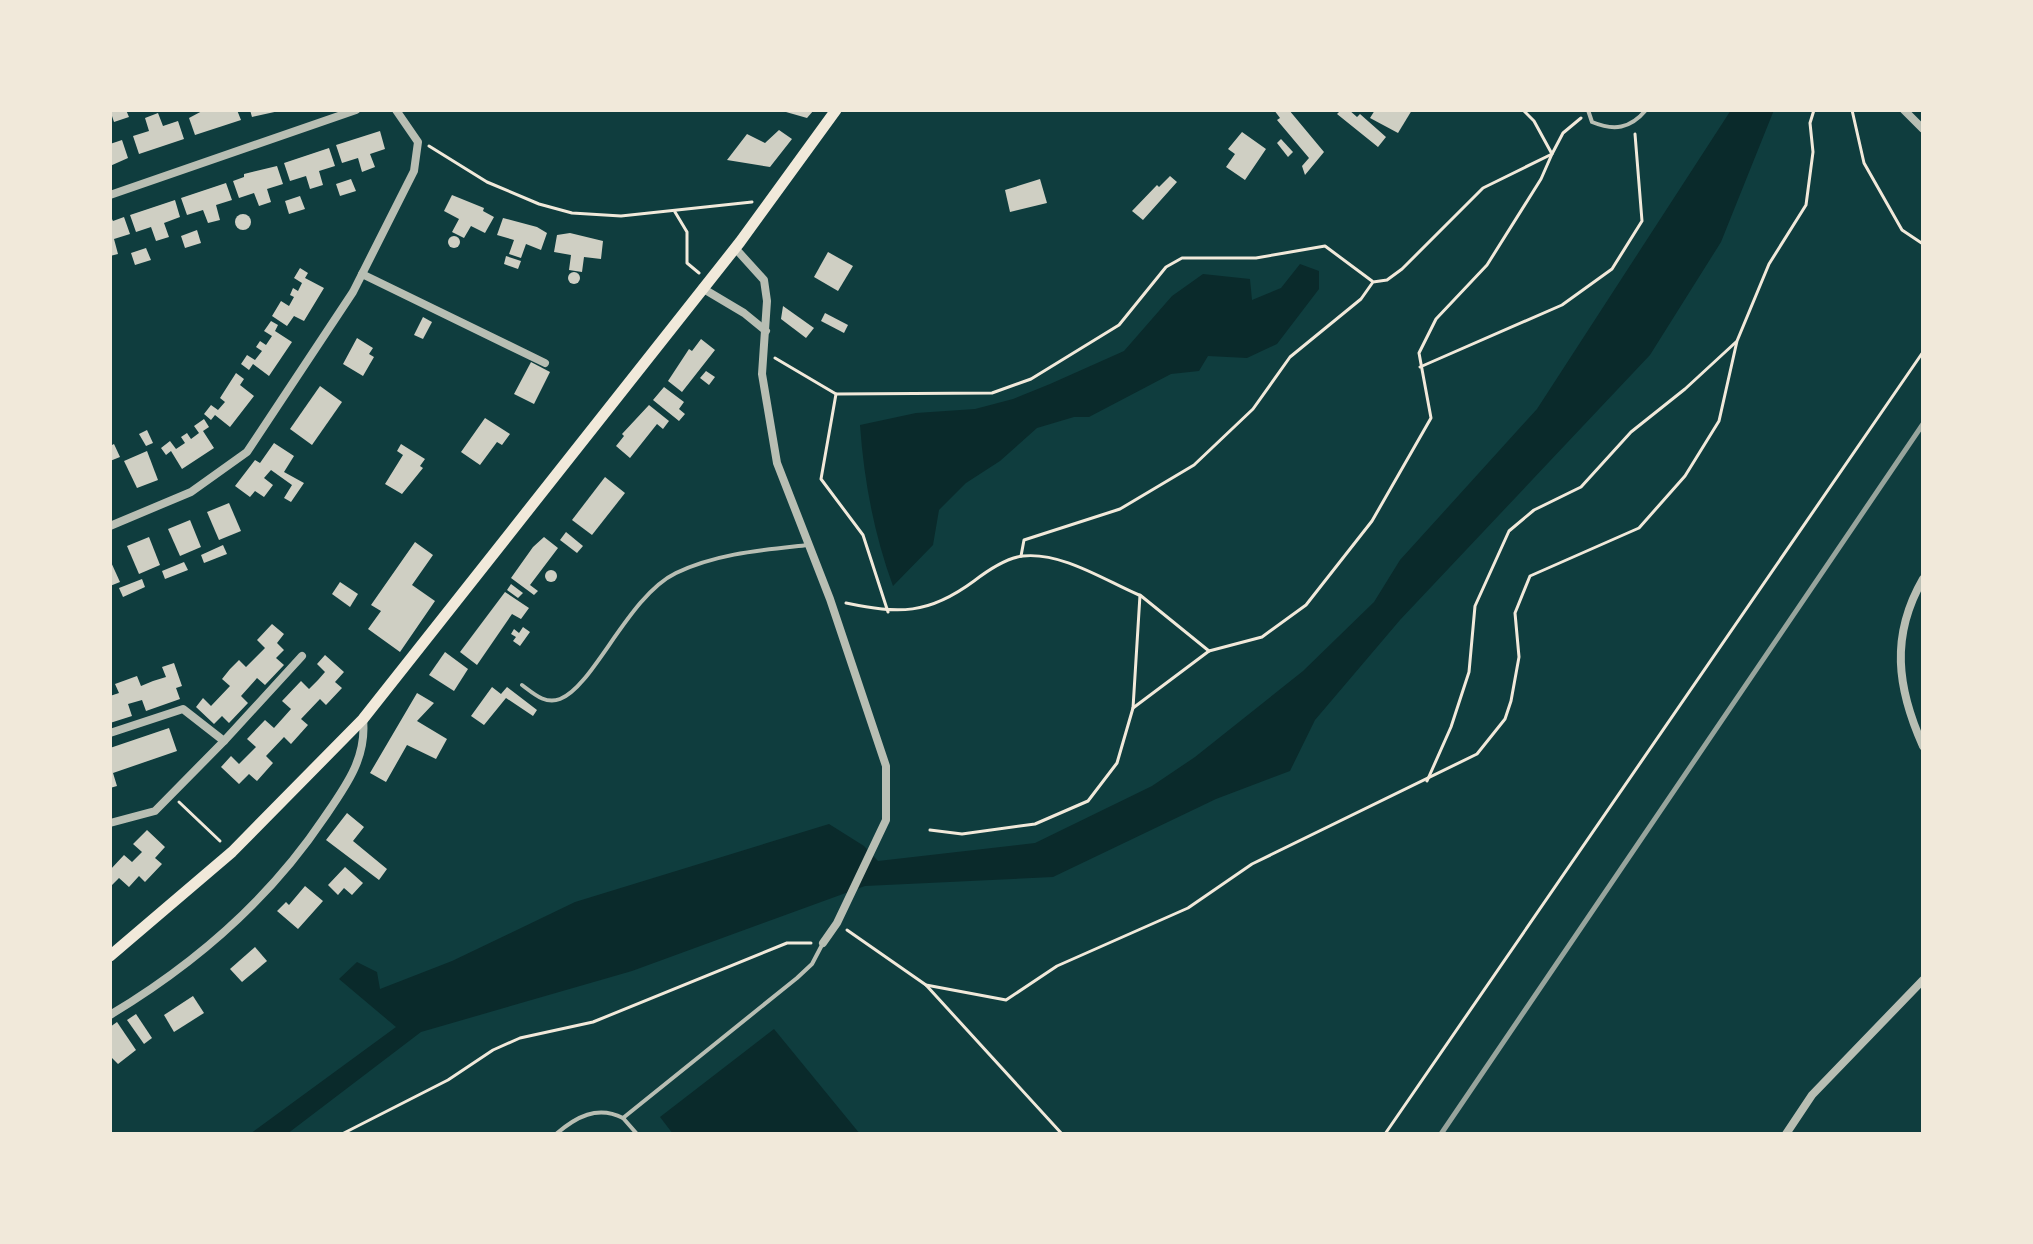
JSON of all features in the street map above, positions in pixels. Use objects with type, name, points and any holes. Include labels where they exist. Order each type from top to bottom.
[{"type":"main road","points":[[110,956],[232,852],[363,719],[735,248],[836,110]]},
{"type":"street","points":[[110,195],[356,110]]},
{"type":"street","points":[[110,526],[191,492],[247,452],[362,274],[414,171],[418,142],[396,110]]},
{"type":"street","points":[[1904,110],[1923,129]]},
{"type":"street","points":[[735,248],[764,280],[766,331],[762,374],[777,463],[830,599],[886,766],[886,820],[837,923],[823,943]]},
{"type":"street","points":[[362,274],[545,363]]},
{"type":"street","points":[[706,283],[766,331]]},
{"type":"street","points":[[1923,579],[1904,624],[1899,663],[1908,711],[1923,746]]},
{"type":"street","points":[[110,823],[155,811],[302,656]]},
{"type":"street","points":[[110,733],[183,709],[224,741]]},
{"type":"street","points":[[110,1015],[182,966],[237,922],[292,865],[353,776],[365,739],[363,719]]},
{"type":"street","points":[[1786,1134],[1812,1095],[1923,980]]},
{"type":"lane","points":[[1588,111],[1592,122],[1610,129],[1635,124],[1646,110]]},
{"type":"lane","points":[[522,685],[541,699],[559,699],[577,686],[635,607],[674,574],[736,552],[808,545]]},
{"type":"lane","points":[[623,1118],[797,978],[812,964],[823,943]]},
{"type":"lane","points":[[556,1134],[572,1120],[592,1112],[612,1112],[623,1118],[637,1134]]},
{"type":"path","points":[[1523,110],[1534,121],[1552,154]]},
{"type":"path","points":[[926,985],[1006,1000],[1057,966],[1188,908],[1252,864],[1477,754],[1505,719],[1519,657],[1515,613],[1530,576],[1639,528],[1685,476],[1719,421],[1737,341],[1769,264],[1806,205],[1813,152],[1810,123],[1814,110]]},
{"type":"path","points":[[1852,110],[1864,163],[1902,230],[1923,244]]},
{"type":"path","points":[[1133,708],[1209,651],[1262,637],[1306,605],[1372,521],[1431,418],[1419,353],[1436,319],[1487,265],[1541,179],[1563,133],[1588,111]]},
{"type":"path","points":[[1420,367],[1562,305],[1612,269],[1642,221],[1635,124]]},
{"type":"path","points":[[418,142],[487,182],[539,204],[572,213],[621,216],[675,212],[747,200],[767,206]]},
{"type":"path","points":[[764,346],[779,362],[836,394],[992,393],[1031,379],[1119,325],[1166,267],[1182,258],[1256,258],[1325,246],[1373,282],[1387,280],[1402,269],[1483,188],[1552,154]]},
{"type":"path","points":[[675,212],[687,232],[687,263],[706,283]]},
{"type":"path","points":[[1021,556],[1024,540],[1120,509],[1194,465],[1253,409],[1290,357],[1361,299],[1373,282]]},
{"type":"path","points":[[1427,781],[1451,727],[1469,672],[1475,606],[1509,531],[1534,510],[1581,487],[1631,432],[1685,389],[1737,341]]},
{"type":"path","points":[[1385,1134],[1923,352]]},
{"type":"path","points":[[836,394],[821,479],[863,535],[888,612]]},
{"type":"path","points":[[830,599],[888,612],[925,609],[956,594],[989,570],[1021,556],[1054,558],[1140,595],[1209,651]]},
{"type":"path","points":[[930,830],[962,834],[1035,824],[1088,801],[1117,763],[1133,708],[1140,595]]},
{"type":"path","points":[[171,795],[221,842]]},
{"type":"path","points":[[837,923],[926,985],[1062,1134]]},
{"type":"path","points":[[342,1134],[520,1038],[593,1022],[787,943],[823,943]]},
{"type":"water","points":[[1731,110],[1774,110],[1721,242],[1650,355],[1400,620],[1315,720],[1290,771],[1216,799],[1053,877],[865,886],[632,971],[421,1032],[287,1134],[250,1134],[396,1027],[339,979],[357,962],[377,972],[380,989],[452,961],[575,902],[829,824],[864,846],[878,861],[1035,843],[1152,786],[1195,757],[1303,671],[1374,602],[1400,560],[1537,409]]},
{"type":"water","points":[[1300,264],[1319,271],[1319,289],[1277,344],[1247,358],[1208,356],[1199,371],[1171,374],[1089,417],[1074,417],[1037,428],[1000,461],[966,483],[939,510],[933,545],[893,586],[871,507],[860,425],[916,413],[975,409],[1013,399],[1124,351],[1172,296],[1203,274],[1250,279],[1252,300],[1281,288]]},
{"type":"water","points":[[774,1029],[860,1134],[673,1134],[660,1117]]},
{"type":"building","points":[[110,110],[126,110],[129,117],[114,122]]},
{"type":"building","points":[[204,110],[237,110],[241,120],[195,135],[189,118]]},
{"type":"building","points":[[250,110],[279,110],[279,111],[252,117]]},
{"type":"building","points":[[779,110],[810,110],[813,111],[807,118]]},
{"type":"building","points":[[1274,110],[1289,110],[1324,152],[1305,175],[1302,166],[1309,158],[1277,120],[1280,118]]},
{"type":"building","points":[[1341,110],[1349,110],[1357,117],[1360,114],[1386,137],[1378,147],[1337,114]]},
{"type":"building","points":[[1375,110],[1412,110],[1398,133],[1370,118]]},
{"type":"building","points":[[158,113],[163,126],[178,121],[184,139],[139,154],[133,136],[149,131],[145,118]]},
{"type":"building","points":[[779,130],[792,139],[770,167],[727,160],[747,134],[765,143]]},
{"type":"building","points":[[380,131],[385,149],[370,154],[375,167],[362,172],[358,158],[342,163],[336,145]]},
{"type":"building","points":[[1242,132],[1266,149],[1245,180],[1226,167],[1235,154],[1228,149]]},
{"type":"building","points":[[1281,139],[1293,152],[1288,157],[1277,143]]},
{"type":"building","points":[[122,140],[128,158],[110,166],[110,144]]},
{"type":"building","points":[[329,148],[335,166],[319,171],[323,185],[310,189],[306,176],[290,181],[284,163]]},
{"type":"building","points":[[277,166],[283,184],[267,189],[271,202],[259,206],[254,193],[239,198],[233,181],[244,177],[244,174]]},
{"type":"building","points":[[1170,176],[1177,182],[1143,220],[1132,211],[1157,185],[1159,187]]},
{"type":"building","points":[[351,179],[356,191],[340,196],[336,184]]},
{"type":"building","points":[[1040,179],[1047,203],[1010,212],[1005,190]]},
{"type":"building","points":[[226,183],[232,200],[216,205],[220,220],[208,223],[203,210],[187,215],[181,198]]},
{"type":"building","points":[[452,195],[484,208],[483,211],[494,217],[485,233],[471,226],[464,238],[452,232],[459,219],[444,211]]},
{"type":"building","points":[[300,196],[305,209],[289,214],[285,201]]},
{"type":"building","points":[[175,200],[180,217],[164,223],[169,237],[156,241],[151,227],[136,232],[130,215]]},
{"type":"building","points":[[240,214],[246,214],[251,222],[249,228],[240,230],[235,225],[235,219]]},
{"type":"building","points":[[110,215],[113,221],[124,217],[130,234],[114,239],[118,254],[110,256]]},
{"type":"building","points":[[503,218],[537,227],[547,233],[541,250],[526,244],[521,258],[509,254],[514,240],[497,235]]},
{"type":"building","points":[[197,230],[201,243],[185,248],[181,236]]},
{"type":"building","points":[[570,233],[603,241],[601,259],[584,257],[582,272],[569,270],[571,255],[554,252],[557,235]]},
{"type":"building","points":[[454,236],[460,242],[454,248],[448,242]]},
{"type":"building","points":[[146,248],[151,260],[135,265],[131,253]]},
{"type":"building","points":[[828,252],[853,266],[838,291],[814,277]]},
{"type":"building","points":[[506,256],[521,261],[518,269],[504,264]]},
{"type":"building","points":[[300,268],[308,273],[305,278],[324,288],[304,321],[294,316],[287,326],[272,316],[281,301],[289,306],[294,297],[290,295],[293,288],[298,291],[302,283],[294,278]]},
{"type":"building","points":[[569,273],[579,273],[579,283],[569,283]]},
{"type":"building","points":[[783,306],[814,328],[806,338],[781,319]]},
{"type":"building","points":[[825,313],[848,325],[844,333],[821,321]]},
{"type":"building","points":[[423,317],[432,322],[423,339],[414,335]]},
{"type":"building","points":[[271,321],[278,325],[275,331],[292,342],[269,376],[253,364],[249,370],[241,364],[247,355],[255,360],[262,351],[256,347],[260,341],[266,345],[272,336],[264,331]]},
{"type":"building","points":[[357,338],[373,348],[369,354],[374,357],[363,376],[343,364]]},
{"type":"building","points":[[701,339],[715,350],[682,392],[668,381],[689,349],[692,351]]},
{"type":"building","points":[[531,362],[550,372],[534,404],[514,394]]},
{"type":"building","points":[[706,371],[715,377],[709,385],[700,378]]},
{"type":"building","points":[[236,373],[244,379],[240,385],[254,396],[230,427],[215,415],[211,420],[204,414],[211,405],[218,410],[225,402],[220,398]]},
{"type":"building","points":[[320,386],[342,402],[312,445],[290,429]]},
{"type":"building","points":[[664,387],[684,402],[679,409],[685,414],[679,421],[653,400]]},
{"type":"building","points":[[649,405],[669,421],[663,429],[657,424],[630,458],[616,446],[624,436],[622,434]]},
{"type":"building","points":[[485,418],[510,434],[502,445],[497,442],[480,465],[461,452]]},
{"type":"building","points":[[204,419],[209,427],[203,431],[214,448],[182,469],[171,451],[166,455],[161,448],[170,441],[176,449],[185,443],[181,437],[187,433],[191,439],[199,433],[194,426]]},
{"type":"building","points":[[147,430],[153,443],[146,446],[139,434]]},
{"type":"building","points":[[274,443],[294,456],[284,472],[304,483],[291,502],[284,498],[292,485],[271,470],[264,478],[273,485],[264,497],[255,491],[250,497],[235,486],[255,460],[260,463]]},
{"type":"building","points":[[114,444],[120,457],[110,461],[110,446]]},
{"type":"building","points":[[401,444],[425,459],[420,466],[423,468],[402,494],[385,484],[403,455],[397,451]]},
{"type":"building","points":[[147,451],[158,480],[137,488],[124,461]]},
{"type":"building","points":[[605,477],[625,493],[592,535],[572,520]]},
{"type":"building","points":[[229,503],[241,531],[219,540],[207,512]]},
{"type":"building","points":[[190,520],[201,547],[180,556],[168,529]]},
{"type":"building","points":[[566,532],[583,546],[577,553],[560,540]]},
{"type":"building","points":[[149,537],[160,565],[139,574],[127,546]]},
{"type":"building","points":[[544,537],[558,548],[530,585],[538,591],[534,595],[511,578]]},
{"type":"building","points":[[415,542],[433,555],[412,585],[435,601],[400,652],[368,629],[381,611],[371,605]]},
{"type":"building","points":[[223,545],[227,554],[204,563],[201,555]]},
{"type":"building","points":[[110,560],[120,582],[110,586]]},
{"type":"building","points":[[184,562],[188,570],[165,579],[162,571]]},
{"type":"building","points":[[551,570],[557,576],[551,582],[545,576]]},
{"type":"building","points":[[142,579],[145,587],[123,597],[119,588]]},
{"type":"building","points":[[340,582],[358,594],[350,607],[332,594]]},
{"type":"building","points":[[511,584],[523,593],[518,598],[507,590]]},
{"type":"building","points":[[505,592],[529,608],[521,619],[512,614],[477,665],[460,652]]},
{"type":"building","points":[[272,624],[284,634],[277,643],[284,650],[276,658],[284,665],[265,685],[257,678],[241,696],[248,703],[229,723],[222,716],[214,724],[196,707],[203,698],[211,706],[230,686],[222,679],[230,669],[239,660],[246,667],[265,648],[257,640]]},
{"type":"building","points":[[523,627],[530,632],[520,646],[513,641],[516,637],[511,634],[514,629],[519,633]]},
{"type":"building","points":[[445,652],[468,669],[454,691],[429,675]]},
{"type":"building","points":[[325,655],[344,672],[335,682],[342,688],[326,705],[320,699],[301,719],[308,725],[291,744],[284,737],[266,756],[273,763],[257,781],[249,774],[239,784],[221,767],[231,756],[239,764],[256,747],[247,739],[265,720],[274,728],[291,709],[282,701],[301,681],[309,689],[325,672],[317,664]]},
{"type":"building","points":[[174,663],[182,686],[176,688],[180,699],[146,711],[142,700],[128,704],[132,716],[110,723],[110,696],[119,693],[115,684],[137,676],[141,686],[166,677],[162,667]]},
{"type":"building","points":[[492,687],[501,694],[507,687],[537,710],[533,716],[506,698],[484,725],[471,716]]},
{"type":"building","points":[[417,693],[434,703],[417,721],[447,739],[436,759],[407,745],[386,782],[370,773]]},
{"type":"building","points":[[169,728],[177,751],[113,773],[117,786],[110,788],[110,748]]},
{"type":"building","points":[[347,813],[364,827],[353,841],[387,869],[379,880],[326,840]]},
{"type":"building","points":[[147,830],[165,847],[155,858],[162,864],[145,882],[139,876],[129,887],[119,878],[110,887],[110,870],[124,855],[132,862],[142,852],[133,844]]},
{"type":"building","points":[[345,867],[363,883],[352,895],[344,888],[338,895],[328,885]]},
{"type":"building","points":[[305,886],[323,901],[298,929],[277,911],[286,902],[289,905]]},
{"type":"building","points":[[255,947],[267,961],[242,982],[230,969]]},
{"type":"building","points":[[193,996],[204,1013],[174,1032],[164,1015]]},
{"type":"building","points":[[136,1014],[152,1038],[144,1044],[127,1020]]},
{"type":"building","points":[[117,1022],[136,1050],[118,1064],[110,1056],[110,1027]]},
{"type":"railway","points":[[1441,1134],[1923,424]]}]
